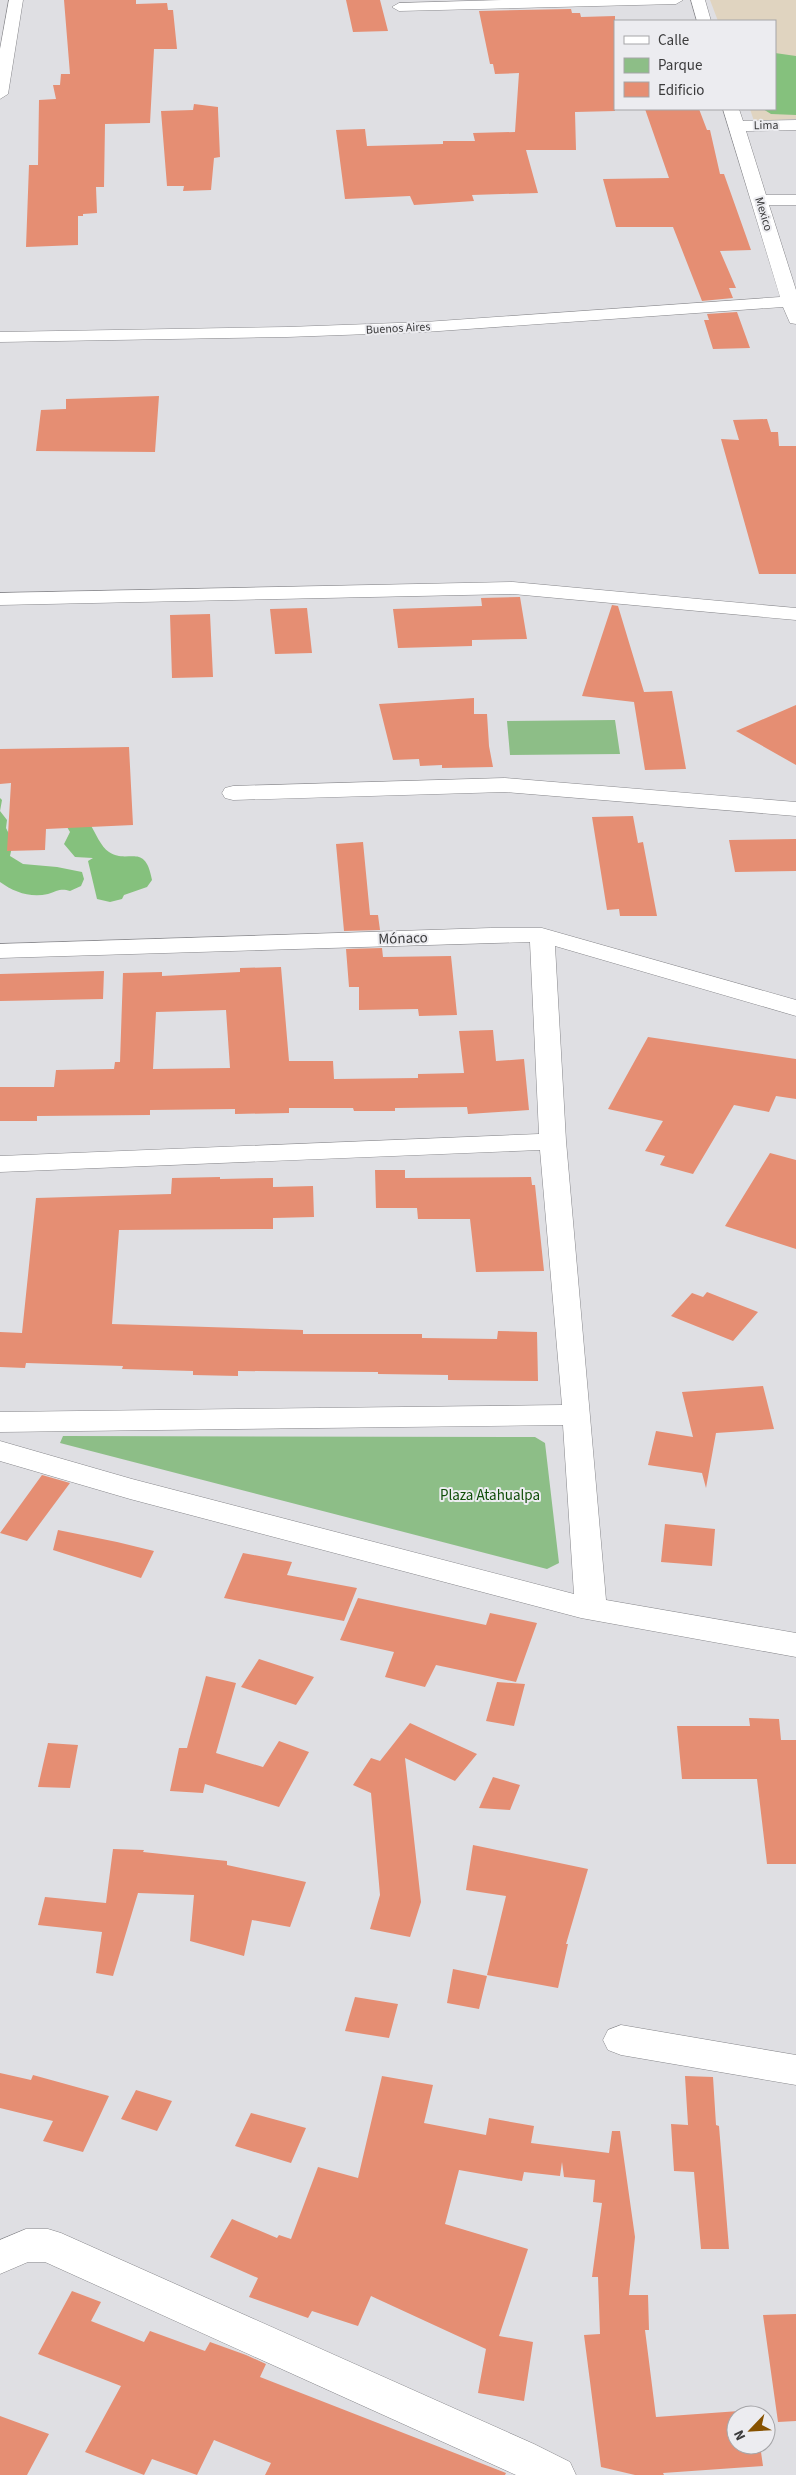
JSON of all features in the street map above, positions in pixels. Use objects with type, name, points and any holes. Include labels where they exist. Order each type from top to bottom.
[{"type":"street","points":[[0,94],[16,0]]},
{"type":"street","points":[[399,7],[676,0]]},
{"type":"street","points":[[698,0],[704,20]]},
{"type":"street","name":"Mexico","points":[[731,110],[793,301],[796,320]]},
{"type":"street","name":"Lima","points":[[736,126],[796,125]]},
{"type":"street","points":[[759,200],[796,200]]},
{"type":"street","name":"Buenos Aires","points":[[0,336],[287,332],[425,327],[793,301]]},
{"type":"street","points":[[0,600],[513,588],[796,614]]},
{"type":"street","points":[[233,793],[505,785],[796,809]]},
{"type":"street","name":"Mónaco","points":[[0,951],[491,934],[542,935],[796,1008]]},
{"type":"street","points":[[542,935],[553,1141],[577,1414],[591,1608]]},
{"type":"street","points":[[0,1164],[553,1141]]},
{"type":"street","points":[[0,1422],[577,1414]]},
{"type":"street","points":[[0,1452],[130,1489],[591,1608],[796,1645]]},
{"type":"street","points":[[621,2040],[796,2070]]},
{"type":"street","points":[[0,2257],[26,2246],[48,2245],[520,2457],[556,2475]]},
{"type":"shaded area","points":[[710,0],[796,0],[796,119],[754,121],[750,110],[776,110],[776,20],[718,20]]},
{"type":"green space","points":[[776,53],[796,56],[796,115],[771,114],[765,110],[776,110]]},
{"type":"green space","points":[[615,720],[620,754],[510,755],[507,721]]},
{"type":"green space","points":[[0,811],[7,820],[6,828],[13,842],[10,856],[23,864],[57,867],[82,872],[84,879],[81,886],[70,891],[61,890],[48,894],[29,895],[11,889],[0,882]]},
{"type":"green space","points":[[90,824],[106,850],[116,855],[140,857],[145,861],[152,880],[147,887],[124,895],[122,899],[110,902],[97,899],[88,861],[93,858],[75,857],[64,844],[70,832],[67,827]]},
{"type":"green space","name":"Plaza Atahualpa","points":[[63,1436],[535,1437],[545,1443],[559,1563],[547,1569],[60,1443]]},
{"type":"building","points":[[64,0],[136,0],[136,4],[167,3],[168,10],[173,10],[177,49],[154,49],[150,123],[105,124],[104,187],[96,187],[97,213],[78,216],[78,245],[26,247],[29,165],[38,165],[39,100],[56,99],[53,85],[60,85],[61,74],[70,74]]},
{"type":"building","points":[[346,0],[380,0],[388,31],[353,32]]},
{"type":"building","points":[[571,9],[572,13],[580,13],[581,17],[615,16],[615,111],[575,112],[576,150],[526,150],[538,193],[472,195],[474,201],[414,205],[410,196],[345,199],[336,130],[365,129],[367,146],[443,144],[443,141],[475,141],[473,133],[515,132],[519,73],[495,74],[493,64],[490,64],[479,11]]},
{"type":"building","points":[[194,104],[218,107],[220,157],[214,158],[211,190],[183,191],[184,186],[167,186],[161,111],[193,110]]},
{"type":"building","points":[[645,110],[699,110],[707,130],[710,130],[720,174],[724,174],[751,250],[720,251],[736,288],[729,288],[733,298],[702,301],[673,227],[616,227],[603,179],[669,178]]},
{"type":"building","points":[[737,312],[750,348],[713,349],[704,320],[709,320],[707,314]]},
{"type":"building","points":[[159,396],[155,452],[36,451],[41,410],[66,409],[66,399]]},
{"type":"building","points":[[767,419],[771,432],[778,432],[779,446],[796,446],[796,574],[759,574],[721,439],[739,440],[733,420]]},
{"type":"building","points":[[520,597],[527,639],[472,640],[472,646],[398,648],[393,609],[482,606],[481,598]]},
{"type":"building","points":[[612,605],[618,606],[644,692],[672,691],[686,769],[645,770],[634,702],[582,696]]},
{"type":"building","points":[[307,608],[312,653],[275,654],[270,609]]},
{"type":"building","points":[[210,614],[213,677],[172,678],[170,615]]},
{"type":"building","points":[[474,698],[474,714],[487,714],[489,746],[493,767],[442,768],[442,765],[420,766],[419,759],[393,760],[379,704]]},
{"type":"building","points":[[796,705],[796,765],[736,731]]},
{"type":"building","points":[[129,747],[133,825],[46,829],[45,850],[7,851],[11,783],[0,784],[0,749]]},
{"type":"building","points":[[633,816],[638,843],[643,842],[657,916],[620,916],[619,909],[607,910],[592,817]]},
{"type":"building","points":[[796,839],[796,871],[735,872],[729,840]]},
{"type":"building","points":[[363,842],[370,915],[378,915],[380,930],[344,931],[336,844]]},
{"type":"building","points":[[382,948],[383,957],[451,956],[457,1015],[419,1016],[418,1009],[359,1010],[359,987],[349,987],[346,949]]},
{"type":"building","points":[[281,967],[289,1061],[333,1061],[334,1079],[418,1078],[418,1074],[464,1073],[459,1031],[493,1030],[496,1061],[524,1059],[529,1110],[468,1114],[467,1107],[395,1108],[395,1111],[354,1111],[353,1108],[289,1108],[289,1113],[235,1114],[235,1109],[150,1110],[150,1115],[37,1116],[37,1121],[0,1121],[0,1087],[54,1087],[56,1070],[114,1069],[115,1062],[120,1062],[123,973],[162,972],[162,976],[240,972],[240,968]],"holes":[[[226,1010],[230,1068],[153,1069],[156,1012]]]},
{"type":"building","points":[[104,971],[103,999],[0,1001],[0,974]]},
{"type":"building","points":[[648,1037],[796,1059],[796,1099],[776,1096],[769,1112],[734,1105],[693,1174],[660,1165],[665,1156],[645,1151],[663,1121],[608,1109]]},
{"type":"building","points":[[770,1153],[796,1160],[796,1249],[725,1226]]},
{"type":"building","points":[[375,1170],[405,1170],[405,1178],[531,1177],[532,1185],[535,1185],[544,1271],[476,1272],[470,1219],[418,1219],[417,1208],[376,1208]]},
{"type":"building","points":[[220,1177],[220,1179],[273,1178],[273,1187],[313,1186],[314,1217],[273,1218],[273,1229],[119,1230],[112,1324],[303,1330],[303,1334],[422,1334],[422,1338],[497,1339],[498,1331],[537,1332],[538,1381],[448,1380],[448,1375],[378,1374],[378,1372],[238,1371],[238,1376],[193,1375],[193,1371],[122,1369],[123,1366],[26,1363],[25,1368],[0,1367],[0,1332],[22,1333],[36,1198],[171,1194],[172,1178]]},
{"type":"building","points":[[707,1292],[758,1312],[733,1341],[671,1316],[692,1293],[703,1297]]},
{"type":"building","points":[[763,1386],[774,1429],[716,1433],[706,1488],[702,1473],[648,1465],[656,1431],[693,1437],[682,1392]]},
{"type":"building","points":[[42,1475],[70,1483],[27,1541],[0,1533]]},
{"type":"building","points":[[665,1524],[715,1529],[712,1566],[661,1562]]},
{"type":"building","points":[[58,1530],[154,1551],[141,1578],[53,1550]]},
{"type":"building","points":[[243,1553],[292,1562],[287,1575],[357,1588],[344,1621],[224,1598]]},
{"type":"building","points":[[358,1598],[486,1625],[490,1613],[537,1623],[516,1682],[436,1665],[425,1687],[385,1677],[394,1652],[340,1640]]},
{"type":"building","points":[[259,1659],[314,1677],[296,1705],[241,1687]]},
{"type":"building","points":[[206,1676],[236,1683],[216,1753],[263,1767],[279,1741],[309,1752],[279,1807],[205,1784],[203,1793],[170,1791],[179,1748],[187,1748]]},
{"type":"building","points":[[497,1682],[525,1684],[514,1726],[486,1721]]},
{"type":"building","points":[[749,1718],[779,1719],[781,1740],[796,1740],[796,1864],[767,1864],[757,1779],[682,1779],[677,1726],[750,1726]]},
{"type":"building","points":[[410,1723],[477,1754],[455,1781],[405,1758],[421,1902],[410,1937],[370,1929],[380,1895],[371,1793],[353,1785],[371,1758],[380,1761]]},
{"type":"building","points":[[48,1743],[78,1745],[70,1788],[38,1787]]},
{"type":"building","points":[[493,1777],[520,1785],[510,1810],[479,1808]]},
{"type":"building","points":[[473,1845],[588,1869],[566,1944],[568,1944],[558,1988],[487,1975],[506,1896],[466,1890]]},
{"type":"building","points":[[113,1849],[144,1850],[143,1852],[227,1861],[227,1865],[306,1882],[290,1927],[252,1920],[244,1956],[190,1941],[194,1895],[138,1893],[113,1976],[96,1973],[102,1932],[38,1925],[45,1897],[106,1903]]},
{"type":"building","points":[[453,1969],[487,1976],[479,2009],[447,2003]]},
{"type":"building","points":[[355,1997],[398,2004],[389,2038],[345,2031]]},
{"type":"building","points":[[0,2073],[31,2080],[33,2075],[109,2096],[83,2152],[43,2141],[53,2121],[0,2108]]},
{"type":"building","points":[[382,2076],[433,2085],[424,2123],[486,2135],[489,2118],[534,2126],[531,2143],[609,2153],[612,2131],[620,2131],[635,2237],[629,2295],[648,2295],[649,2330],[645,2330],[656,2417],[726,2412],[726,2455],[761,2455],[763,2466],[663,2473],[664,2475],[635,2475],[601,2467],[584,2335],[600,2334],[598,2277],[592,2277],[602,2203],[593,2202],[595,2180],[564,2177],[562,2162],[560,2176],[524,2172],[522,2181],[459,2170],[445,2224],[528,2249],[499,2336],[533,2342],[524,2401],[478,2393],[486,2349],[371,2296],[358,2326],[312,2311],[308,2318],[249,2297],[258,2278],[210,2257],[232,2219],[277,2238],[279,2235],[291,2239],[318,2167],[358,2178]]},
{"type":"building","points":[[685,2076],[713,2077],[729,2249],[701,2249],[694,2172],[674,2171],[671,2124],[688,2125]]},
{"type":"building","points":[[136,2090],[172,2101],[157,2131],[121,2119]]},
{"type":"building","points":[[251,2113],[306,2128],[291,2163],[235,2146]]},
{"type":"building","points":[[72,2291],[101,2302],[91,2321],[144,2342],[150,2331],[205,2351],[210,2342],[246,2355],[266,2364],[260,2377],[506,2473],[505,2475],[265,2475],[271,2463],[214,2440],[197,2475],[152,2459],[144,2475],[85,2452],[121,2386],[38,2354]]},
{"type":"building","points":[[796,2314],[796,2421],[778,2422],[763,2315]]},
{"type":"building","points":[[0,2416],[49,2434],[27,2475],[0,2475]]}]
